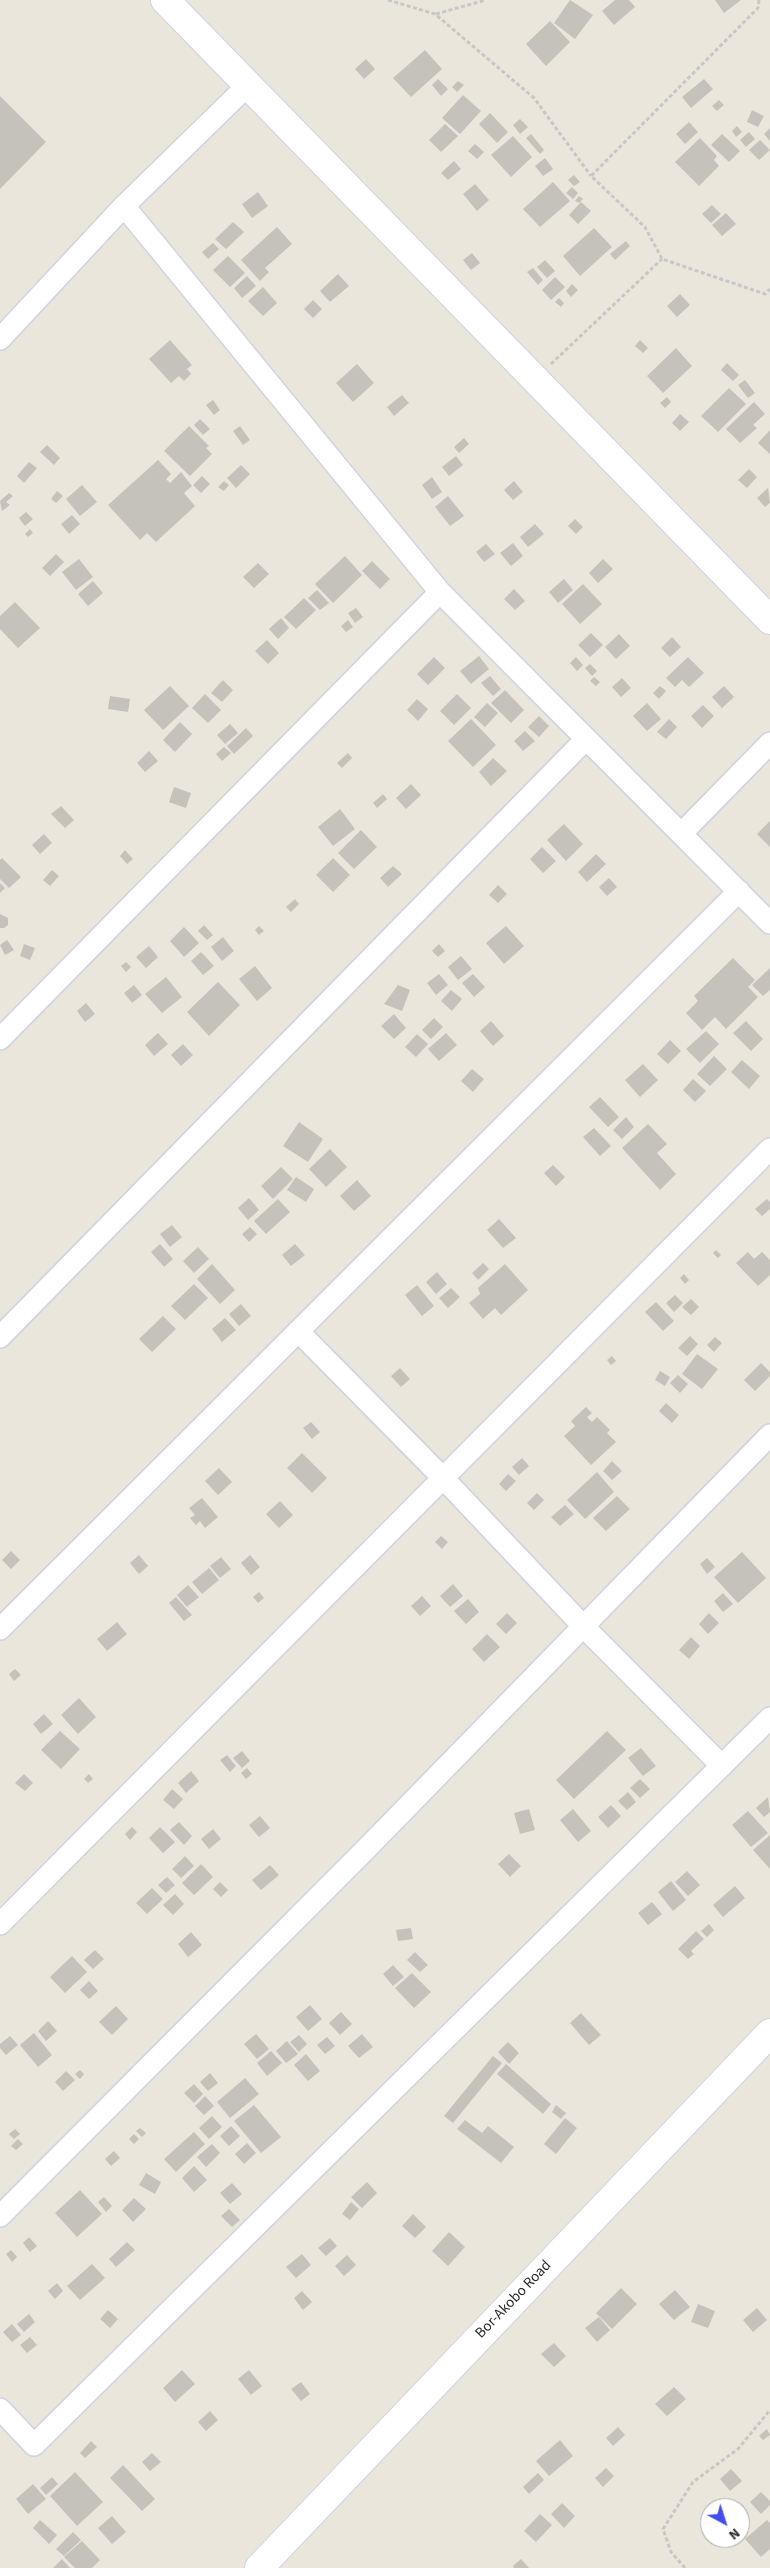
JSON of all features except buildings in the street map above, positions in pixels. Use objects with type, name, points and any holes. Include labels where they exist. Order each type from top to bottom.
[{"type":"street","points":[[165,0],[770,620]]},
{"type":"street","points":[[0,340],[124,206],[248,85]]},
{"type":"street","points":[[124,206],[440,592],[770,923]]},
{"type":"street","points":[[0,1039],[440,592]]},
{"type":"street","points":[[0,1337],[586,739]]},
{"type":"street","points":[[681,834],[770,743]]},
{"type":"street","points":[[0,1629],[738,891]]},
{"type":"street","points":[[0,1924],[770,1149]]},
{"type":"street","points":[[298,1331],[444,1479],[584,1627],[722,1766]]},
{"type":"street","points":[[0,2216],[584,1627],[770,1435]]},
{"type":"street","points":[[0,2409],[34,2445],[770,1718]]},
{"type":"street","name":"Bor-Akobo Road","points":[[259,2568],[770,2033]]},
{"type":"path","points":[[388,0],[435,14],[534,98],[591,176],[644,227],[662,258],[765,294],[770,289]]},
{"type":"path","points":[[435,14],[486,0]]},
{"type":"path","points":[[591,176],[758,8],[759,0]]},
{"type":"path","points":[[534,380],[662,258]]},
{"type":"path","points":[[685,2568],[670,2552],[663,2529],[694,2482],[738,2449],[770,2410]]}]
